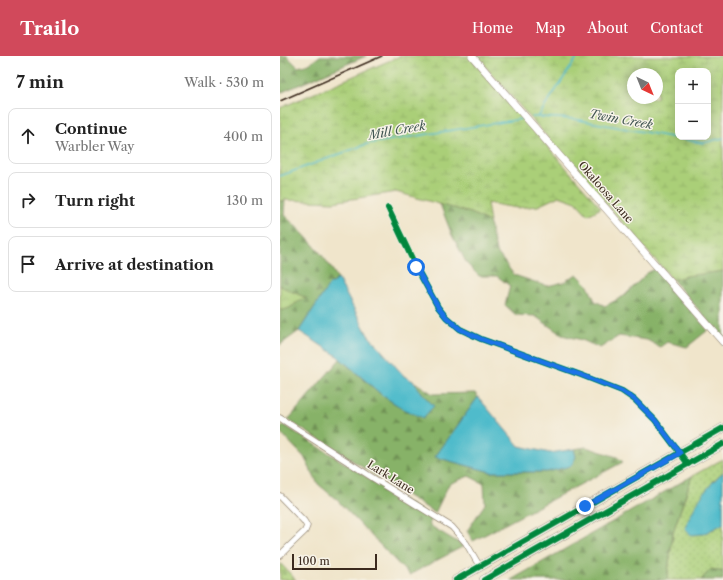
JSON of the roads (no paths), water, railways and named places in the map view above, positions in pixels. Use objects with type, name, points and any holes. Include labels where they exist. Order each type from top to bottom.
[{"type":"main road","points":[[456,580],[723,428]]},
{"type":"main road","points":[[484,580],[723,444]]},
{"type":"street","name":"Okaloosa Lane","points":[[472,56],[723,342]]},
{"type":"street","points":[[388,208],[416,267],[438,307],[446,317],[460,329],[481,339],[622,391],[635,400],[655,420],[688,464]]},
{"type":"street","name":"Lark Lane","points":[[280,418],[366,474],[452,527],[466,543],[480,567]]},
{"type":"street","points":[[280,496],[307,526],[305,531],[280,554]]},
{"type":"street","points":[[548,527],[555,539]]},
{"type":"water","points":[[338,279],[368,335],[404,376],[413,381],[434,406],[423,418],[405,410],[383,396],[336,355],[299,331],[329,285]]},
{"type":"water","points":[[478,397],[519,446],[550,453],[574,449],[576,457],[571,466],[547,472],[491,472],[435,457]]},
{"type":"water","points":[[723,472],[723,524],[703,534],[691,535],[685,528],[692,512],[706,491]]},
{"type":"waterway","name":"Mill Creek","points":[[538,117],[578,56]]},
{"type":"waterway","name":"Twin Creek","points":[[532,117],[574,119],[703,143],[723,138]]},
{"type":"waterway","name":"Mill Creek","points":[[280,176],[367,144],[521,119]]},
{"type":"railway","points":[[280,101],[382,56]]}]
